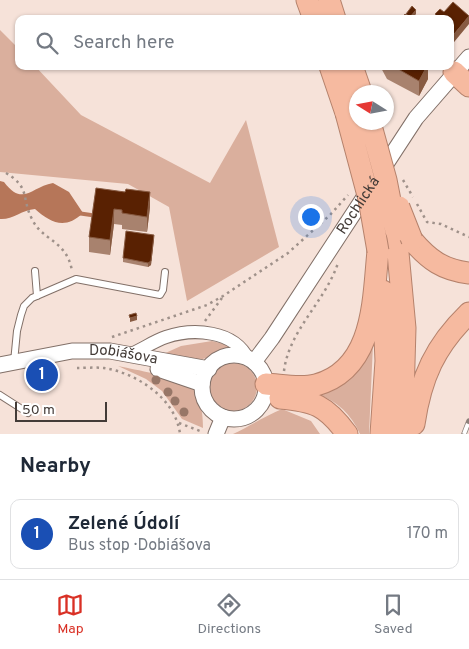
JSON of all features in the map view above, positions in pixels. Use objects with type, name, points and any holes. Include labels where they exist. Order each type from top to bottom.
[{"type":"highway","points":[[307,0],[313,15]]},
{"type":"highway","points":[[329,0],[334,15]]},
{"type":"highway","points":[[331,70],[346,113],[369,199],[378,251],[386,326],[386,361],[381,434]]},
{"type":"highway","points":[[353,70],[359,85]]},
{"type":"highway","points":[[372,130],[404,235],[405,399],[402,434]]},
{"type":"highway","points":[[404,235],[435,264],[453,271],[469,272]]},
{"type":"highway","points":[[272,386],[302,387],[316,385],[333,377],[350,363],[362,347],[370,323],[378,251]]},
{"type":"highway","points":[[413,434],[422,382],[435,353],[469,313]]},
{"type":"highway","points":[[272,386],[324,409],[347,434]]},
{"type":"street","name":"Rochlická","points":[[251,360],[272,338],[416,118],[462,79],[469,57]]},
{"type":"street","points":[[143,348],[187,333],[209,333],[229,338],[244,349],[272,386],[260,406],[245,417],[236,419],[224,417],[209,406],[204,396],[202,384],[208,368],[218,360],[227,356],[251,360]]},
{"type":"street","name":"Dobiášova","points":[[7,363],[72,351],[110,351],[143,348],[208,368]]},
{"type":"street","name":"Dobiášova","points":[[37,356],[109,357],[132,361],[202,384]]},
{"type":"street","points":[[216,434],[224,417]]},
{"type":"lane","points":[[35,271],[38,296]]},
{"type":"lane","points":[[7,363],[24,306],[32,298],[76,279],[160,295],[163,290],[165,272]]},
{"type":"lane","points":[[0,395],[28,413]]},
{"type":"path","points":[[389,158],[427,222],[441,224],[469,237]]},
{"type":"path","points":[[6,173],[22,185],[26,192],[29,212],[36,226],[66,253],[73,278]]},
{"type":"path","points":[[109,338],[207,305],[288,253],[330,215]]},
{"type":"path","points":[[272,386],[289,347],[332,281],[341,255]]},
{"type":"path","points":[[204,320],[223,296]]},
{"type":"path","points":[[77,368],[103,368],[135,378],[156,391],[169,406],[179,424],[180,434]]},
{"type":"path","points":[[179,424],[199,432]]},
{"type":"shaded area","points":[[0,30],[15,45],[15,70],[39,70],[81,115],[210,183],[246,120],[279,247],[187,301],[169,207],[128,184],[0,172]]},
{"type":"shaded area","points":[[0,181],[17,193],[22,194],[53,183],[69,192],[83,213],[70,222],[64,223],[52,221],[35,209],[9,218],[0,219]]},
{"type":"shaded area","points":[[212,341],[232,346],[209,357],[195,360],[161,355],[181,346]]},
{"type":"shaded area","points":[[373,344],[369,434],[360,434],[343,409],[318,394]]},
{"type":"shaded area","points":[[233,363],[242,365],[250,370],[255,378],[257,387],[255,396],[250,404],[242,409],[233,411],[224,409],[216,404],[211,396],[209,387],[211,378],[216,370],[224,365]]},
{"type":"shaded area","points":[[118,366],[164,376],[188,385],[198,398],[202,410],[203,428],[182,419],[162,391],[146,379]]},
{"type":"shaded area","points":[[282,409],[311,421],[320,434],[233,434],[270,415]]},
{"type":"building","points":[[453,2],[469,16],[454,34],[454,15],[435,14],[440,9],[444,12]]},
{"type":"building","points":[[412,6],[416,10],[412,15],[406,14]]},
{"type":"building","points":[[400,70],[425,70],[419,81]]},
{"type":"building","points":[[96,188],[125,192],[126,189],[150,192],[147,217],[122,213],[122,210],[114,209],[110,240],[89,237]]},
{"type":"building","points":[[126,231],[154,235],[151,261],[148,263],[123,258]]},
{"type":"building","points":[[136,313],[137,316],[130,318],[129,315]]},
{"type":"waterway","points":[[77,213],[91,215]]},
{"type":"railway","points":[[464,434],[469,421]]},
{"type":"place","name":"Zelené Údolí","points":[[42,375]]}]
